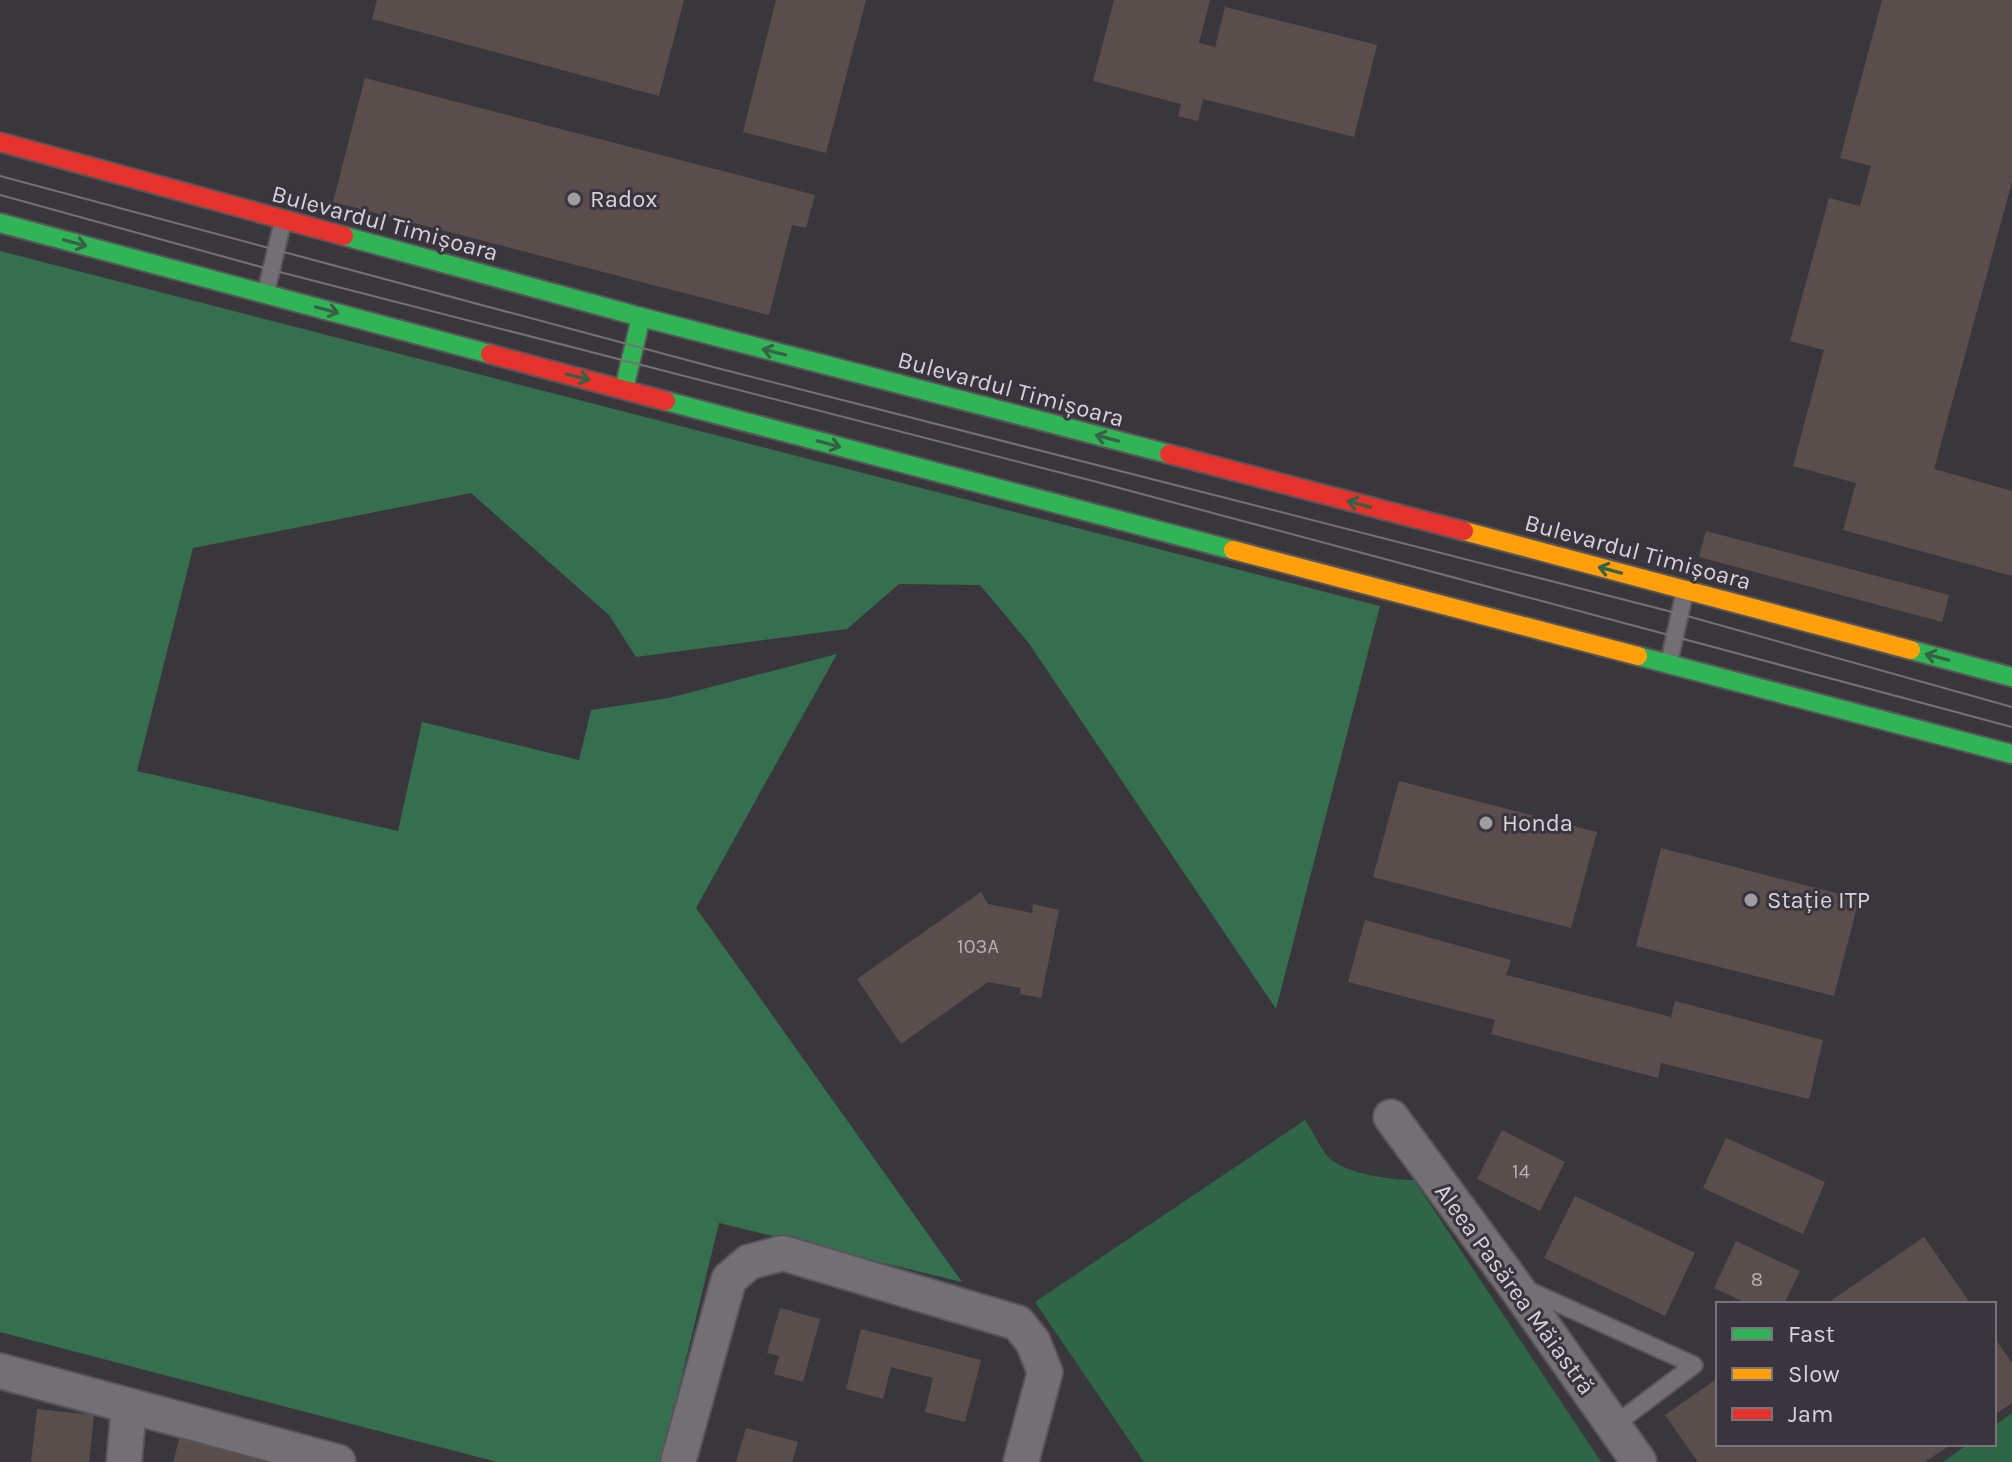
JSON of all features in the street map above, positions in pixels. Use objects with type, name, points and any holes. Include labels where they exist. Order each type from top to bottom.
[{"type":"main road","name":"Bulevardul Timișoara","points":[[0,142],[641,317],[2012,677]]},
{"type":"main road","points":[[0,223],[2012,754]]},
{"type":"main road","points":[[624,389],[641,317]]},
{"type":"street","name":"Aleea Pasărea Măiastră","points":[[1391,1117],[1639,1462]]},
{"type":"street","points":[[678,1462],[729,1279],[749,1262],[783,1253],[1018,1323],[1033,1342],[1045,1372],[1021,1462]]},
{"type":"street","points":[[0,1371],[338,1462]]},
{"type":"street","points":[[124,1462],[129,1406]]},
{"type":"lane","points":[[266,294],[284,220]]},
{"type":"lane","points":[[1668,663],[1686,589]]},
{"type":"lane","points":[[1513,1283],[1694,1365],[1613,1426]]},
{"type":"green space","points":[[0,251],[1380,606],[1276,1009],[1028,642],[980,585],[899,584],[847,629],[636,657],[609,615],[471,493],[193,548],[137,771],[398,831],[422,722],[579,760],[591,710],[669,698],[837,654],[696,908],[962,1282],[719,1223],[661,1462],[497,1462],[0,1332]]},
{"type":"green space","points":[[1305,1120],[1326,1154],[1337,1164],[1370,1175],[1414,1180],[1601,1462],[1144,1462],[1035,1302]]},
{"type":"green space","points":[[2012,1413],[2012,1462],[1943,1462],[1965,1446],[1996,1446],[1996,1425]]},
{"type":"building","points":[[377,0],[684,0],[659,96],[372,19]]},
{"type":"building","points":[[776,0],[866,0],[826,153],[743,132]]},
{"type":"building","points":[[1114,0],[1210,0],[1199,43],[1215,47],[1225,7],[1377,45],[1354,137],[1203,99],[1198,121],[1178,116],[1181,104],[1093,81]]},
{"type":"building","points":[[1882,0],[2012,0],[2012,182],[1934,469],[2012,491],[2012,576],[1843,530],[1856,483],[1793,466],[1824,350],[1790,341],[1829,198],[1860,206],[1871,166],[1840,158]]},
{"type":"building","name":"Radox","points":[[365,78],[815,195],[806,228],[792,225],[769,315],[333,202]]},
{"type":"building","points":[[1706,531],[1949,595],[1942,622],[1699,557]]},
{"type":"building","points":[[1399,781],[1597,832],[1571,928],[1373,877]]},
{"type":"building","points":[[1661,848],[1859,899],[1834,996],[1636,946]]},
{"type":"building","points":[[981,892],[988,904],[1032,913],[1033,904],[1059,910],[1041,998],[1020,994],[1021,988],[988,982],[901,1044],[857,979]]},
{"type":"building","points":[[1365,920],[1511,960],[1506,975],[1671,1017],[1675,1001],[1823,1040],[1809,1099],[1661,1063],[1658,1078],[1491,1034],[1495,1020],[1348,982]]},
{"type":"building","points":[[1502,1130],[1565,1162],[1540,1211],[1477,1179]]},
{"type":"building","points":[[1726,1138],[1825,1182],[1803,1234],[1703,1188]]},
{"type":"building","points":[[1575,1196],[1695,1253],[1665,1316],[1544,1258]]},
{"type":"building","points":[[1924,1237],[1970,1302],[1829,1302]]},
{"type":"building","points":[[1736,1241],[1800,1271],[1785,1302],[1744,1302],[1714,1288]]},
{"type":"building","points":[[780,1308],[820,1319],[803,1382],[774,1374],[779,1356],[767,1353]]},
{"type":"building","points":[[861,1329],[981,1360],[965,1422],[925,1412],[933,1378],[891,1367],[883,1399],[846,1389]]},
{"type":"building","points":[[1996,1340],[2012,1363],[2012,1403],[1996,1414]]},
{"type":"building","points":[[1716,1379],[1716,1446],[1949,1446],[1925,1462],[1698,1462],[1665,1415]]},
{"type":"building","points":[[37,1409],[94,1415],[89,1462],[31,1462]]},
{"type":"building","points":[[746,1428],[798,1442],[792,1462],[736,1462]]},
{"type":"building","points":[[182,1429],[298,1462],[173,1462]]},
{"type":"tram line","points":[[0,176],[713,367],[1680,614],[2012,707]]},
{"type":"tram line","points":[[0,195],[272,270],[1097,482],[2012,727]]},
{"type":"traffic: fast","points":[[0,223],[490,354]]},
{"type":"traffic: fast","points":[[344,236],[641,317],[1169,454]]},
{"type":"traffic: fast","points":[[624,389],[641,317]]},
{"type":"traffic: fast","points":[[666,401],[1233,550]]},
{"type":"traffic: fast","points":[[1911,650],[2012,677]]},
{"type":"traffic: fast","points":[[1638,656],[2012,754]]},
{"type":"traffic: slow","points":[[1464,531],[1911,650]]},
{"type":"traffic: slow","points":[[1233,550],[1638,656]]},
{"type":"traffic: jam","points":[[0,142],[344,236]]},
{"type":"traffic: jam","points":[[490,354],[666,401]]},
{"type":"traffic: jam","points":[[1169,454],[1464,531]]},
{"type":"place","name":"Radox","points":[[574,199]]},
{"type":"place","name":"Honda","points":[[1486,823]]},
{"type":"place","name":"Stație ITP","points":[[1751,900]]}]
